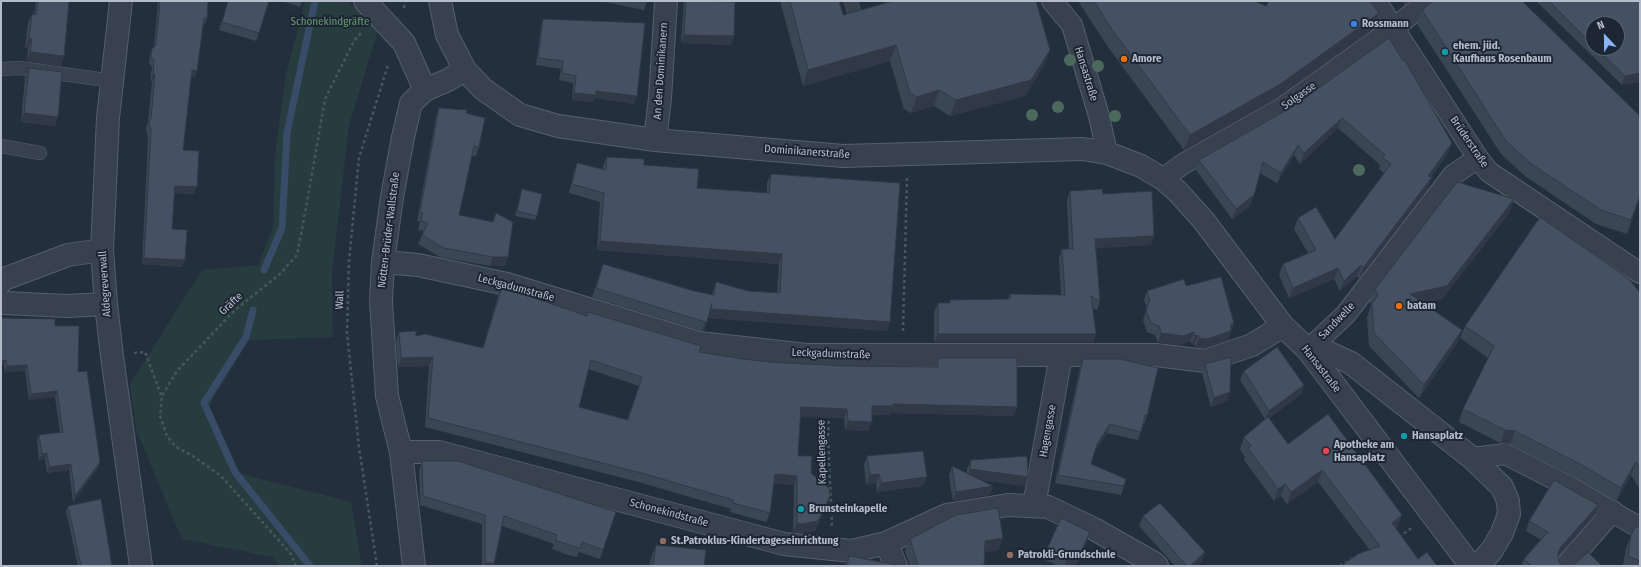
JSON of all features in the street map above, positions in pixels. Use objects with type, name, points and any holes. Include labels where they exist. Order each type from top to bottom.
[{"type":"street","name":"Aldegreverwall","points":[[121,1],[108,118],[102,250],[112,356],[141,566]]},
{"type":"street","points":[[440,1],[448,35],[465,70]]},
{"type":"street","name":"An den Dominikanern","points":[[655,140],[660,98],[666,1]]},
{"type":"street","name":"Hansastraße","points":[[1052,1],[1072,25],[1099,116],[1107,153]]},
{"type":"street","name":"Brüderstraße","points":[[1376,1],[1478,158],[1489,172],[1640,273]]},
{"type":"street","name":"Solgasse","points":[[1163,179],[1183,164],[1282,108],[1394,28],[1428,1]]},
{"type":"street","points":[[372,7],[404,43],[425,90]]},
{"type":"street","name":"Nötten-Brüder-Wallstraße","points":[[414,566],[401,452],[387,396],[381,301],[383,262],[392,197],[403,137],[412,103],[425,90],[448,80],[465,70]]},
{"type":"street","name":"Dominikanerstraße","points":[[465,70],[483,89],[520,115],[558,126],[655,140],[843,156],[1083,149],[1107,153],[1141,166],[1163,179]]},
{"type":"street","name":"Sandwelle","points":[[1308,350],[1346,314],[1453,175],[1478,158]]},
{"type":"street","name":"Hansastraße","points":[[1163,179],[1177,191],[1204,221],[1283,326],[1308,350],[1471,566]]},
{"type":"street","points":[[1,282],[4,279],[68,255],[102,250]]},
{"type":"street","name":"Leckgadumstraße","points":[[383,262],[418,265],[507,284],[699,343],[807,355],[902,356],[1156,354],[1205,361],[1252,345],[1283,326]]},
{"type":"street","points":[[1,300],[4,303],[67,306],[106,304]]},
{"type":"street","name":"Sandwelle","points":[[1308,350],[1330,353],[1351,363],[1472,458],[1502,487],[1508,501],[1508,514],[1502,533],[1492,550],[1478,566]]},
{"type":"street","name":"Hagengasse","points":[[1034,506],[1061,355]]},
{"type":"street","name":"Schonekindstraße","points":[[401,452],[439,452],[784,544],[852,551],[886,543],[947,516],[1008,505],[1048,507],[1094,529],[1157,566]]},
{"type":"street","points":[[1472,458],[1505,454],[1570,486],[1640,528]]},
{"type":"street","points":[[1565,566],[1613,511]]},
{"type":"street","points":[[886,543],[896,566]]},
{"type":"lane","points":[[851,1],[855,15]]},
{"type":"lane","points":[[1,69],[20,68],[112,81]]},
{"type":"lane","points":[[1,146],[40,153]]},
{"type":"path","name":"Gräfte","points":[[296,566],[291,554],[221,476],[193,456],[176,447],[167,436],[160,416],[162,396],[177,371],[235,310],[280,274],[296,255],[306,208],[325,98],[372,7]]},
{"type":"path","name":"Wall","points":[[377,566],[358,447],[347,333],[349,261],[359,158],[390,62],[404,43]]},
{"type":"path","points":[[902,356],[908,154]]},
{"type":"path","points":[[112,356],[145,352],[162,396]]},
{"type":"path","name":"Kapellengasse","points":[[830,408],[828,437],[832,529],[831,549]]},
{"type":"path","points":[[1396,539],[1411,528],[1433,516]]},
{"type":"path","points":[[1340,566],[1358,556]]},
{"type":"green space","name":"Schonekindgräfte","points":[[305,1],[347,1],[378,30],[349,125],[332,273],[333,337],[249,340],[209,406],[238,473],[351,502],[362,566],[281,566],[272,557],[182,539],[136,430],[130,384],[202,270],[258,265],[273,228],[275,153],[282,102],[286,74]]},
{"type":"building","points":[[38,1],[69,1],[64,56],[30,52],[32,39],[29,39],[32,14],[36,15]]},
{"type":"building","points":[[160,1],[208,1],[207,18],[204,18],[197,71],[192,70],[183,150],[199,151],[197,187],[175,186],[172,229],[187,230],[185,260],[144,258],[151,131],[149,122],[151,118],[155,75],[153,75],[154,60],[151,56],[152,49],[156,45]]},
{"type":"building","points":[[228,1],[269,1],[259,33],[222,22]]},
{"type":"building","points":[[686,1],[735,2],[734,36],[684,35]]},
{"type":"building","points":[[790,1],[839,1],[843,15],[893,1],[1036,1],[1050,50],[1031,80],[956,100],[939,90],[917,97],[910,93],[896,45],[808,70]]},
{"type":"building","points":[[1094,1],[1254,1],[1266,6],[1269,1],[1370,1],[1379,13],[1282,83],[1190,135],[1113,31]]},
{"type":"building","points":[[1433,1],[1522,1],[1640,116],[1640,196],[1631,220],[1601,210],[1530,163],[1506,141],[1422,10]]},
{"type":"building","points":[[1549,1],[1640,1],[1640,73],[1625,76],[1604,56],[1625,56],[1625,16],[1585,16],[1585,37]]},
{"type":"building","points":[[543,19],[645,23],[637,96],[596,91],[596,95],[574,93],[576,76],[562,73],[563,61],[538,58]]},
{"type":"building","points":[[1389,38],[1403,61],[1404,59],[1452,143],[1428,176],[1432,177],[1363,268],[1361,265],[1344,281],[1338,268],[1293,288],[1283,264],[1316,250],[1298,218],[1316,207],[1335,239],[1391,164],[1383,158],[1385,155],[1342,118],[1304,153],[1298,145],[1281,173],[1263,162],[1254,195],[1236,209],[1199,160],[1292,107]]},
{"type":"building","points":[[29,68],[62,72],[58,117],[24,113]]},
{"type":"building","points":[[439,108],[467,110],[466,113],[485,118],[479,147],[474,146],[459,215],[493,222],[496,213],[513,222],[508,257],[493,257],[444,248],[422,235],[428,223],[421,221],[423,213],[420,212]]},
{"type":"building","points":[[607,157],[644,159],[644,165],[699,169],[697,188],[769,193],[771,174],[900,183],[890,322],[711,309],[712,303],[707,322],[705,322],[596,288],[603,264],[694,291],[714,295],[716,282],[748,291],[780,293],[782,254],[600,241],[604,193],[572,184],[577,163],[606,170]]},
{"type":"building","points":[[1457,182],[1514,199],[1447,286],[1410,294],[1462,330],[1424,385],[1374,333],[1372,304],[1378,295],[1375,289]]},
{"type":"building","points":[[522,189],[542,194],[537,216],[517,211]]},
{"type":"building","points":[[1102,189],[1103,194],[1152,191],[1154,236],[1095,239],[1100,301],[1091,296],[1096,334],[938,334],[938,303],[950,303],[950,300],[1010,299],[1010,294],[1065,295],[1062,249],[1073,249],[1070,191]]},
{"type":"building","points":[[1540,217],[1629,279],[1640,293],[1640,469],[1636,462],[1621,488],[1580,464],[1515,431],[1505,430],[1463,409],[1494,346],[1465,326]]},
{"type":"building","points":[[1221,277],[1234,323],[1231,324],[1231,331],[1207,339],[1199,338],[1198,335],[1195,336],[1194,332],[1183,336],[1161,333],[1159,326],[1151,323],[1146,310],[1150,300],[1147,291],[1184,279],[1186,286]]},
{"type":"building","points":[[502,287],[587,316],[588,312],[701,346],[699,352],[743,359],[769,362],[845,366],[938,367],[938,358],[1017,358],[1017,407],[893,404],[893,406],[872,406],[872,422],[848,421],[847,409],[801,407],[798,456],[812,456],[811,473],[829,488],[830,496],[818,521],[802,524],[797,523],[797,476],[775,474],[770,513],[733,503],[734,500],[645,474],[428,418],[433,357],[401,358],[399,332],[416,331],[416,336],[425,334],[483,348]],"holes":[[[591,360],[642,377],[628,420],[579,407]]]},
{"type":"building","points":[[1,318],[55,319],[55,326],[79,326],[78,372],[87,371],[100,462],[75,496],[71,464],[49,467],[47,453],[42,454],[39,435],[63,432],[57,391],[31,394],[27,365],[7,366],[6,360],[1,361]]},
{"type":"building","points":[[1277,347],[1304,385],[1269,411],[1244,371]]},
{"type":"building","points":[[1231,357],[1230,392],[1214,398],[1205,364]]},
{"type":"building","points":[[1083,359],[1120,359],[1158,368],[1147,416],[1145,415],[1141,432],[1110,424],[1097,444],[1091,464],[1126,479],[1124,486],[1058,475]]},
{"type":"building","points":[[1328,414],[1402,515],[1392,523],[1418,559],[1427,552],[1437,566],[1341,566],[1358,554],[1380,546],[1322,470],[1291,492],[1285,484],[1278,489],[1248,448],[1251,446],[1244,437],[1268,417],[1288,444]]},
{"type":"building","points":[[923,451],[927,477],[881,483],[879,474],[870,475],[867,456]]},
{"type":"building","points":[[1027,456],[1028,477],[970,469],[971,460]]},
{"type":"building","points":[[422,461],[458,461],[616,512],[603,550],[582,542],[580,548],[569,545],[555,540],[557,535],[504,516],[494,563],[485,563],[485,515],[423,496]]},
{"type":"building","points":[[952,466],[993,486],[956,492]]},
{"type":"building","points":[[1554,480],[1598,505],[1560,548],[1558,559],[1561,565],[1567,566],[1532,566],[1524,559],[1548,532],[1529,521]]},
{"type":"building","points":[[101,499],[112,566],[81,566],[68,506]]},
{"type":"building","points":[[1160,503],[1205,552],[1190,566],[1187,566],[1143,516]]},
{"type":"building","points":[[998,508],[1003,538],[985,541],[984,565],[918,566],[910,539],[956,515]]},
{"type":"building","points":[[1061,518],[1090,532],[1080,554],[1067,559],[1047,549]]},
{"type":"building","points":[[1636,526],[1640,528],[1640,561],[1628,556],[1631,535]]},
{"type":"building","points":[[656,545],[706,550],[704,566],[653,566]]},
{"type":"building","points":[[1588,552],[1602,566],[1573,566]]},
{"type":"building","points":[[849,556],[902,566],[847,566]]},
{"type":"waterway","points":[[264,270],[282,228],[287,133],[315,1]]},
{"type":"waterway","points":[[253,310],[246,337],[204,403],[235,472],[310,566]]},
{"type":"place","name":"Rossmann","points":[[1354,24]]},
{"type":"place","name":"ehem. jüd. Kaufhaus Rosenbaum","points":[[1445,52]]},
{"type":"place","name":"Amore","points":[[1124,59]]},
{"type":"place","name":"batam","points":[[1399,306]]},
{"type":"place","name":"Hansaplatz","points":[[1404,436]]},
{"type":"place","name":"Apotheke am Hansaplatz","points":[[1326,451]]},
{"type":"place","name":"Brunsteinkapelle","points":[[801,509]]},
{"type":"place","name":"St.Patroklus-Kindertageseinrichtung","points":[[663,541]]},
{"type":"place","name":"Patrokli-Grundschule","points":[[1010,555]]}]
